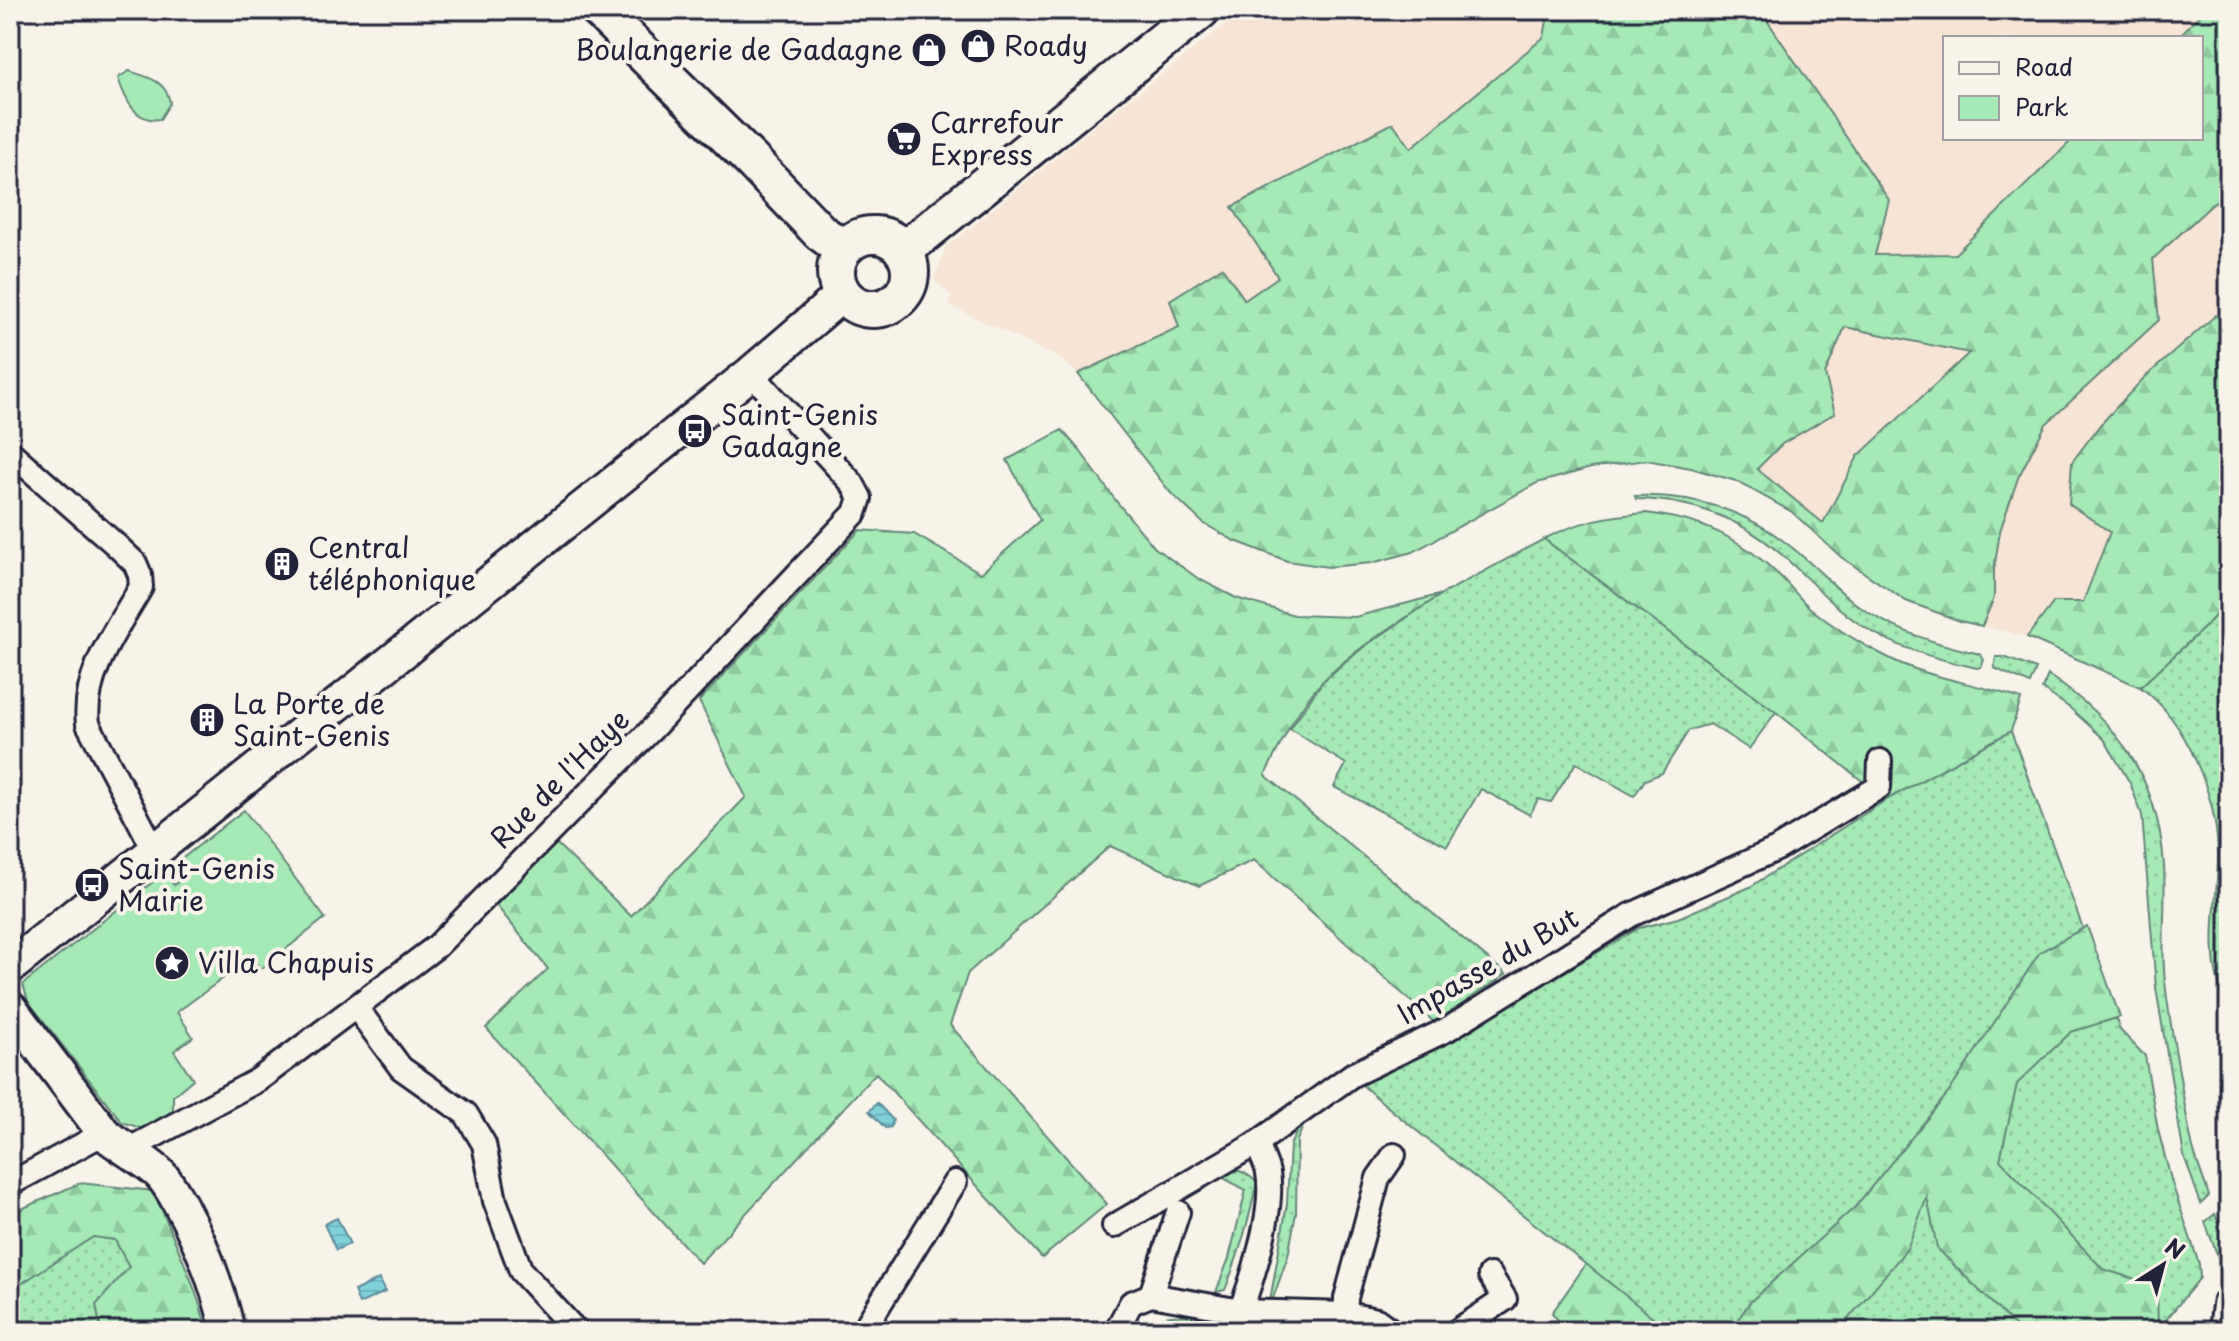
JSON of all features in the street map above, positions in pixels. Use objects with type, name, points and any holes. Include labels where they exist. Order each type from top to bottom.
[{"type":"main road","points":[[599,10],[820,232],[843,249]]},
{"type":"main road","points":[[903,251],[1201,10]]},
{"type":"main road","points":[[873,235],[885,237],[903,251],[909,266],[909,282],[897,301],[887,307],[867,309],[858,307],[843,294],[837,284],[837,260],[852,241],[873,235]]},
{"type":"main road","points":[[11,964],[751,373],[843,294]]},
{"type":"main road","points":[[10,1008],[115,1142],[159,1173],[176,1197],[192,1226],[214,1281],[228,1331]]},
{"type":"main road","points":[[2226,1331],[2229,1305]]},
{"type":"street","name":"Rue de l'Haye","points":[[10,1184],[258,1080],[437,946],[652,729],[855,513],[860,498],[852,483],[751,373]]},
{"type":"street","points":[[10,452],[116,545],[135,563],[140,575],[141,587],[98,663],[86,707],[88,724],[155,851]]},
{"type":"street","name":"Impasse du But","points":[[1114,1226],[1257,1143],[1352,1075],[1448,1029],[1631,915],[1777,849],[1879,787],[1880,761]]},
{"type":"street","points":[[356,1007],[401,1068],[466,1114],[484,1144],[495,1201],[521,1271],[586,1329]]},
{"type":"street","points":[[1236,1321],[1247,1294],[1270,1202],[1268,1171],[1257,1143]]},
{"type":"street","points":[[1346,1323],[1346,1298],[1378,1178],[1394,1155]]},
{"type":"street","points":[[863,1331],[955,1182]]},
{"type":"street","points":[[1151,1295],[1178,1212]]},
{"type":"street","points":[[1457,1331],[1505,1299],[1490,1275]]},
{"type":"street","points":[[1116,1331],[1131,1303],[1151,1295],[1236,1321],[1346,1323],[1377,1320],[1392,1331]]},
{"type":"shaded area","points":[[1244,10],[1549,10],[1544,37],[1411,148],[1393,123],[1233,207],[1278,277],[1245,300],[1222,268],[1179,327],[1078,374],[1061,359],[949,305],[952,296],[934,280],[946,247]]},
{"type":"shaded area","points":[[1760,10],[2229,10],[2229,328],[2216,316],[2143,379],[2100,425],[2070,504],[2110,531],[2083,602],[2054,602],[2027,637],[1982,626],[1994,598],[1994,570],[2000,531],[2018,478],[1858,456],[1824,523],[1757,469],[1782,444],[1835,413],[1825,375],[1874,255],[1889,200]]},
{"type":"green space","points":[[1549,10],[1760,10],[1889,200],[1875,255],[1955,254],[2072,140],[2203,140],[2203,36],[2179,36],[2205,10],[2229,10],[2229,189],[2153,259],[2159,320],[2046,424],[2018,478],[2000,531],[1994,570],[1994,598],[1982,626],[1906,601],[1841,557],[1792,512],[1736,481],[1691,468],[1646,460],[1591,468],[1537,483],[1413,552],[1372,563],[1328,567],[1287,561],[1233,540],[1203,523],[1170,492],[1078,374],[1179,327],[1170,300],[1222,267],[1245,300],[1278,277],[1232,207],[1393,123],[1411,148],[1544,37]],"holes":[[[1845,327],[1969,353],[1858,456],[1823,523],[1757,469],[1782,444],[1835,413],[1825,374]]]},
{"type":"green space","points":[[129,71],[156,81],[165,90],[170,103],[160,119],[144,117],[132,108],[118,78]]},
{"type":"green space","points":[[2216,315],[2229,328],[2229,599],[2206,626],[2140,687],[2027,637],[2054,602],[2083,602],[2110,532],[2069,504],[2072,462],[2100,425],[2143,379]]},
{"type":"green space","points":[[1062,430],[1155,548],[1199,579],[1236,598],[1294,615],[1355,617],[1442,594],[1365,645],[1323,681],[1298,714],[1265,775],[1506,974],[1435,1023],[1254,860],[1199,886],[1110,846],[968,973],[950,1025],[1107,1204],[1042,1258],[876,1073],[700,1263],[486,1028],[548,969],[495,904],[556,843],[631,916],[746,797],[699,701],[860,530],[914,534],[981,573],[1040,520],[1007,460]]},
{"type":"green space","points":[[1635,496],[1697,501],[1756,523],[1799,553],[1860,607],[1918,636],[1980,654],[1984,660],[1981,667],[1931,656],[1871,631],[1837,607],[1765,541],[1731,521],[1695,507],[1636,499]]},
{"type":"green space","points":[[1646,513],[1685,520],[1735,541],[1766,563],[1819,615],[1887,657],[1919,671],[2021,699],[2011,731],[1886,800],[1776,712],[1544,539],[1594,520]]},
{"type":"green space","points":[[1544,539],[1776,712],[1749,749],[1710,724],[1689,730],[1662,773],[1645,780],[1634,796],[1576,763],[1551,802],[1538,799],[1530,815],[1481,789],[1447,846],[1334,787],[1346,764],[1290,729],[1323,681],[1365,646],[1442,594]]},
{"type":"green space","points":[[2229,599],[2229,1007],[2219,984],[2214,953],[2218,855],[2206,786],[2186,740],[2157,702],[2140,687],[2206,626]]},
{"type":"green space","points":[[1996,657],[2036,669],[2030,684],[1994,668]]},
{"type":"green space","points":[[2048,675],[2095,712],[2114,733],[2143,779],[2153,806],[2164,865],[2166,992],[2192,1144],[2209,1196],[2201,1204],[2184,1156],[2156,988],[2142,815],[2130,783],[2104,739],[2070,708],[2042,689]]},
{"type":"green space","points":[[2011,731],[2120,1030],[2145,1056],[2158,1130],[2199,1264],[2200,1278],[2157,1331],[1665,1331],[1361,1084],[1485,1019],[1639,928],[1678,918],[1750,887],[1886,800]]},
{"type":"green space","points":[[244,810],[325,918],[261,969],[251,958],[177,1012],[193,1037],[174,1051],[193,1079],[173,1096],[173,1115],[143,1129],[122,1122],[28,1001],[23,984],[164,873],[174,885],[183,877],[181,873],[185,869],[179,861]]},
{"type":"green space","points":[[2087,926],[2120,1017],[2071,1032],[2017,1084],[2000,1160],[2103,1269],[2157,1286],[2158,1331],[2020,1331],[1937,1248],[1927,1197],[1907,1249],[1838,1331],[1730,1331],[1750,1302],[1855,1207],[1949,1092],[2040,952]]},
{"type":"green space","points":[[1303,1119],[1305,1122],[1297,1140],[1296,1213],[1288,1256],[1270,1301],[1287,1204],[1290,1145]]},
{"type":"green space","points":[[1233,1169],[1257,1183],[1230,1277],[1225,1290],[1216,1292],[1229,1258],[1246,1190],[1216,1174]]},
{"type":"green space","points":[[80,1183],[154,1191],[190,1278],[207,1331],[101,1331],[96,1305],[129,1267],[115,1240],[93,1237],[10,1291],[10,1214]]},
{"type":"green space","points":[[2215,1214],[2229,1250],[2226,1286],[2219,1284],[2218,1257],[2205,1222]]},
{"type":"green space","points":[[93,1236],[115,1240],[129,1267],[97,1305],[101,1331],[10,1331],[10,1291]]},
{"type":"green space","points":[[1586,1264],[1670,1331],[1567,1331],[1552,1313]]},
{"type":"green space","points":[[1209,1313],[1215,1314],[1207,1331],[1191,1331],[1169,1316],[1192,1315],[1198,1323],[1207,1323]]},
{"type":"water","points":[[877,1103],[893,1120],[891,1127],[885,1128],[869,1111]]},
{"type":"water","points":[[337,1218],[350,1244],[336,1250],[324,1224]]},
{"type":"water","points":[[379,1279],[385,1292],[359,1304],[354,1291]]},
{"type":"place","name":"Roady","points":[[978,46]]},
{"type":"place","name":"Boulangerie de Gadagne","points":[[929,50]]},
{"type":"place","name":"Carrefour Express","points":[[904,139]]},
{"type":"place","name":"Saint-Genis Gadagne","points":[[695,431]]},
{"type":"place","name":"Central téléphonique","points":[[282,564]]},
{"type":"place","name":"La Porte de Saint-Genis","points":[[207,720]]},
{"type":"place","name":"Saint-Genis Mairie","points":[[92,885]]},
{"type":"place","name":"Villa Chapuis","points":[[172,963]]}]
